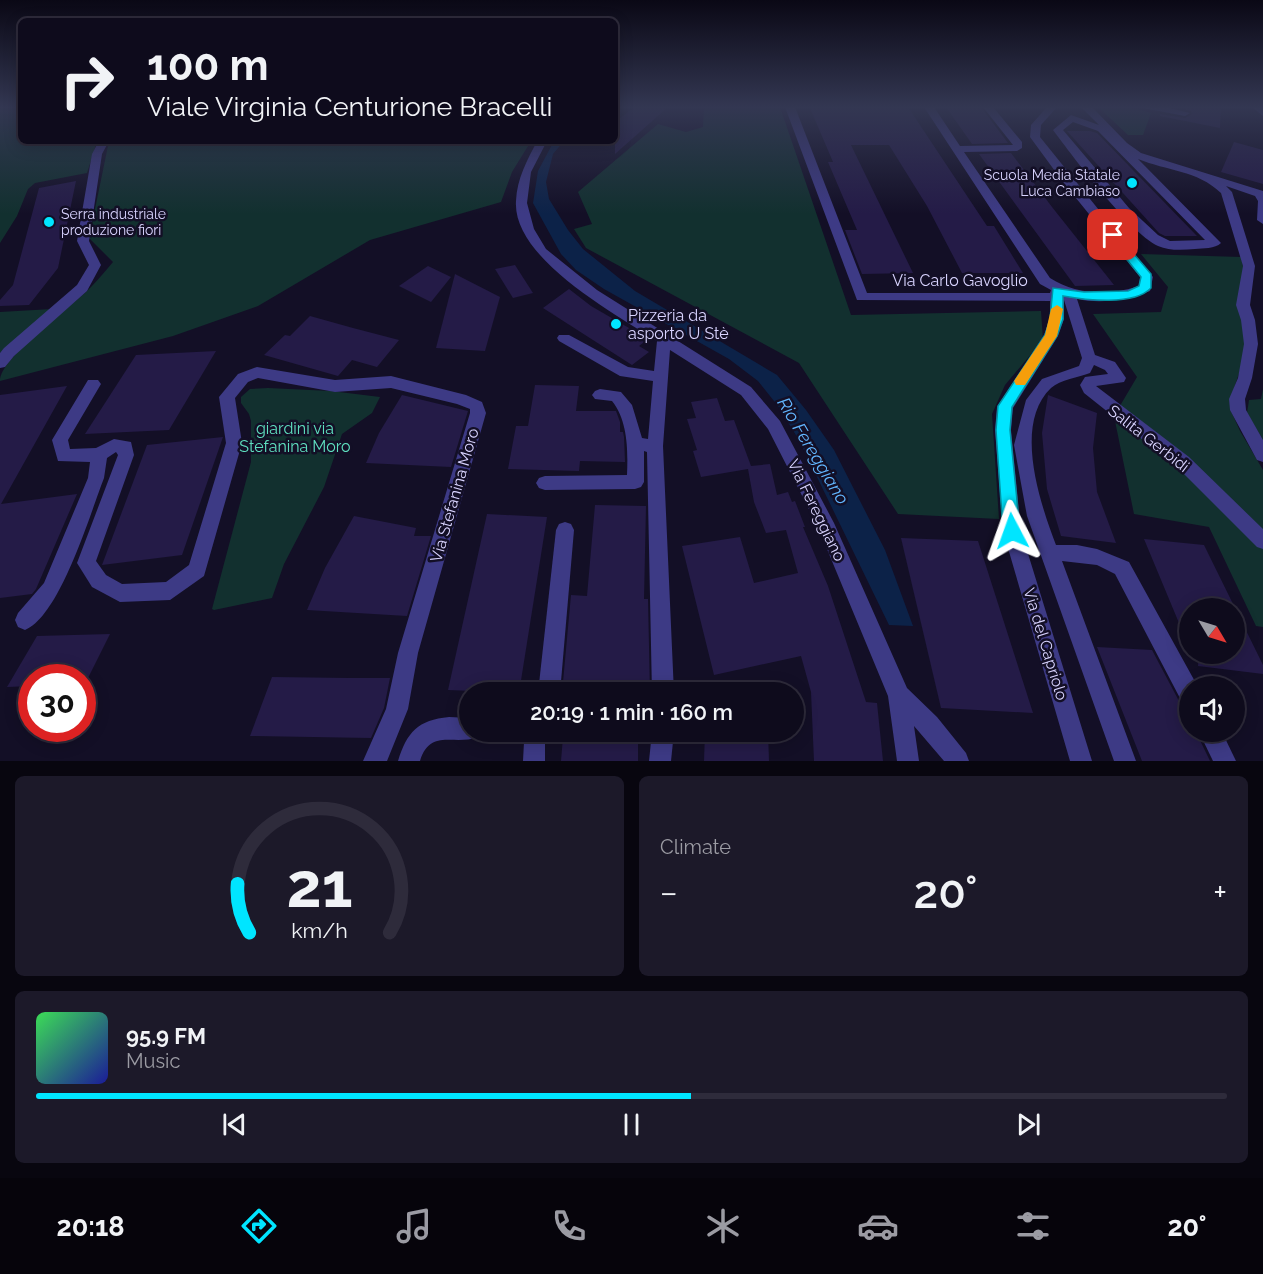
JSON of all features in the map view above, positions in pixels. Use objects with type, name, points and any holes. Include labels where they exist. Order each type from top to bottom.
[{"type":"street","name":"Via Carlo Gavoglio","points":[[803,143],[862,297],[1130,295],[1145,288],[1147,277],[1039,143]]},
{"type":"street","points":[[952,143],[1045,281],[1061,294],[1089,358]]},
{"type":"street","points":[[955,148],[1017,148],[1017,143]]},
{"type":"street","points":[[1068,143],[1128,214],[1156,241],[1167,245],[1215,243],[1115,143]]},
{"type":"street","points":[[1124,143],[1137,155],[1255,191],[1260,194],[1263,201],[1263,220]]},
{"type":"street","points":[[0,363],[9,352],[82,288],[95,265],[83,241],[97,154],[102,144]]},
{"type":"street","name":"Via Fereggiano","points":[[540,144],[526,172],[521,203],[528,229],[541,251],[592,294],[746,391],[774,425],[825,523],[899,696],[929,725],[958,761]]},
{"type":"street","points":[[1206,176],[1222,187],[1228,198],[1235,227],[1249,266],[1243,305],[1248,320],[1251,344],[1245,378],[1237,399],[1238,410],[1263,455]]},
{"type":"street","name":"Via del Capriolo","points":[[1061,294],[1057,319],[1051,336],[1005,406],[1003,430],[1012,531],[1082,761]]},
{"type":"street","points":[[564,338],[625,372],[661,377]]},
{"type":"street","points":[[663,682],[655,446],[664,340]]},
{"type":"street","name":"Via del Capriolo","points":[[1089,358],[1085,369],[1047,383],[1034,400],[1027,420],[1023,445],[1035,516],[1125,761]]},
{"type":"street","name":"Salita Gerbidi","points":[[1089,358],[1110,366],[1119,378],[1090,381],[1089,389],[1183,462],[1263,541]]},
{"type":"street","name":"Via Stefanina Moro","points":[[93,384],[60,440],[64,456],[99,455],[114,446],[125,447],[126,455],[86,563],[99,581],[120,593],[170,591],[197,570],[234,443],[227,397],[243,378],[257,372],[335,386],[391,382],[461,399],[477,406],[478,413],[408,653],[404,684],[388,739],[374,761]]},
{"type":"street","points":[[545,483],[635,482],[636,444],[624,405],[616,396],[600,395]]},
{"type":"street","points":[[636,444],[655,446]]},
{"type":"street","points":[[25,620],[51,589],[96,478],[99,455]]},
{"type":"street","points":[[550,682],[565,530]]},
{"type":"street","points":[[1050,554],[1057,552],[1079,554],[1111,561],[1122,568],[1180,676]]},
{"type":"street","points":[[899,696],[908,761]]},
{"type":"street","points":[[410,761],[411,753],[422,735],[443,728],[459,729]]},
{"type":"street","points":[[534,761],[535,742]]},
{"type":"street","points":[[660,761],[662,742]]},
{"type":"street","points":[[1215,742],[1225,761]]},
{"type":"green space","points":[[0,143],[96,144],[87,173],[35,183],[28,189],[17,216],[0,243]]},
{"type":"green space","points":[[636,143],[792,143],[851,315],[1041,311],[1043,340],[1005,385],[992,414],[999,519],[898,514],[799,363],[586,248],[574,229],[592,224],[578,192]]},
{"type":"green space","points":[[108,144],[490,144],[528,146],[512,172],[501,202],[370,240],[258,306],[173,336],[0,381],[3,371],[24,346],[82,296],[113,262],[89,238]]},
{"type":"green space","points":[[1141,254],[1241,257],[1245,276],[1247,350],[1231,397],[1231,411],[1263,470],[1263,627],[1256,626],[1245,598],[1243,598],[1209,527],[1134,514],[1114,416],[1137,377],[1093,314],[1161,312],[1168,287]]},
{"type":"green space","points":[[52,309],[0,353],[0,312]]},
{"type":"green space","name":"giardini via Stefanina Moro","points":[[250,389],[331,391],[380,397],[372,413],[342,434],[324,487],[284,564],[272,598],[214,610],[212,609],[251,462],[251,421],[241,403],[241,397]]},
{"type":"green space","points":[[1263,389],[1263,440],[1247,413],[1249,400],[1261,399]]},
{"type":"water","name":"Rio Fereggiano","points":[[552,144],[561,144],[553,154],[546,182],[549,199],[583,249],[635,291],[777,375],[806,410],[834,450],[885,550],[913,626],[889,625],[799,440],[778,406],[758,381],[729,359],[604,289],[576,270],[561,254],[533,203],[538,171]]},
{"type":"building","points":[[628,143],[615,154],[615,144]]},
{"type":"building","points":[[825,143],[932,143],[987,226],[994,226],[1023,273],[962,273],[927,206],[889,145],[851,145],[913,273],[862,274],[845,230],[857,230],[828,162],[833,162]]},
{"type":"building","points":[[971,143],[1008,143],[972,144]]},
{"type":"building","name":"Scuola Media Statale Luca Cambiaso","points":[[1077,143],[1106,143],[1197,236],[1165,236],[1159,233]]},
{"type":"building","points":[[1234,143],[1263,150],[1263,184],[1221,172]]},
{"type":"building","points":[[1011,153],[1114,285],[1075,286],[979,154]]},
{"type":"building","name":"Serra industriale produzione fiori","points":[[76,181],[58,268],[29,305],[0,306],[0,300],[13,285],[39,188]]},
{"type":"building","points":[[515,265],[533,293],[513,298],[495,269]]},
{"type":"building","points":[[428,266],[451,277],[431,302],[399,286]]},
{"type":"building","points":[[455,274],[500,297],[485,351],[436,348]]},
{"type":"building","points":[[569,289],[591,306],[648,339],[639,346],[649,352],[632,365],[543,308]]},
{"type":"building","points":[[310,316],[399,340],[377,367],[352,360],[338,376],[264,355],[285,335],[290,336]]},
{"type":"building","points":[[216,351],[169,430],[85,434],[136,355]]},
{"type":"building","points":[[535,385],[579,386],[576,411],[616,411],[620,422],[620,432],[623,432],[624,437],[625,462],[580,461],[579,471],[508,469],[516,426],[528,426]]},
{"type":"building","points":[[67,386],[1,504],[77,494],[36,589],[32,594],[0,598],[0,395]]},
{"type":"building","points":[[402,395],[468,411],[451,467],[366,463],[379,433]]},
{"type":"building","points":[[1048,395],[1097,413],[1093,448],[1097,492],[1116,543],[1061,536],[1047,489],[1042,433]]},
{"type":"building","points":[[717,398],[725,421],[734,420],[751,466],[770,464],[777,495],[788,492],[792,502],[795,501],[805,527],[803,527],[828,586],[866,702],[877,703],[883,761],[814,761],[811,692],[801,656],[714,675],[682,546],[740,537],[754,583],[798,573],[786,530],[766,533],[754,502],[748,469],[701,477],[693,451],[697,450],[687,419],[696,418],[691,402]]},
{"type":"building","points":[[223,437],[182,555],[102,565],[147,445]]},
{"type":"building","points":[[595,505],[646,506],[644,599],[648,599],[650,682],[563,682],[571,595],[587,596]]},
{"type":"building","points":[[487,514],[547,517],[521,682],[459,682],[459,690],[448,690]]},
{"type":"building","points":[[354,516],[416,528],[414,536],[431,536],[407,616],[307,610],[325,568]]},
{"type":"building","points":[[901,538],[978,541],[1033,713],[941,708]]},
{"type":"building","points":[[1144,539],[1204,545],[1230,598],[1179,598],[1179,623]]},
{"type":"building","points":[[1245,628],[1263,665],[1263,674],[1198,666],[1198,664],[1245,664]]},
{"type":"building","points":[[110,634],[95,664],[21,664],[37,636]]},
{"type":"building","points":[[1097,647],[1152,650],[1179,701],[1179,742],[1201,742],[1210,761],[1142,761]]},
{"type":"building","points":[[18,668],[18,687],[7,687]]},
{"type":"building","points":[[272,677],[390,678],[384,708],[371,738],[250,736]]},
{"type":"building","points":[[563,742],[638,742],[638,761],[561,761]]},
{"type":"building","points":[[705,742],[768,742],[769,761],[704,761]]},
{"type":"slow traffic","points":[[1020,381],[1051,336],[1057,319],[1057,309]]},
{"type":"place","name":"Scuola Media Statale Luca Cambiaso","points":[[1132,183]]},
{"type":"place","name":"Serra industriale produzione fiori","points":[[49,222]]},
{"type":"place","name":"Pizzeria da asporto U Stè","points":[[616,324]]},
{"type":"route","points":[[1012,531],[1003,430],[1005,406],[1051,336],[1057,319],[1057,291],[1084,296],[1130,295],[1145,288],[1147,277],[1113,235]]}]
